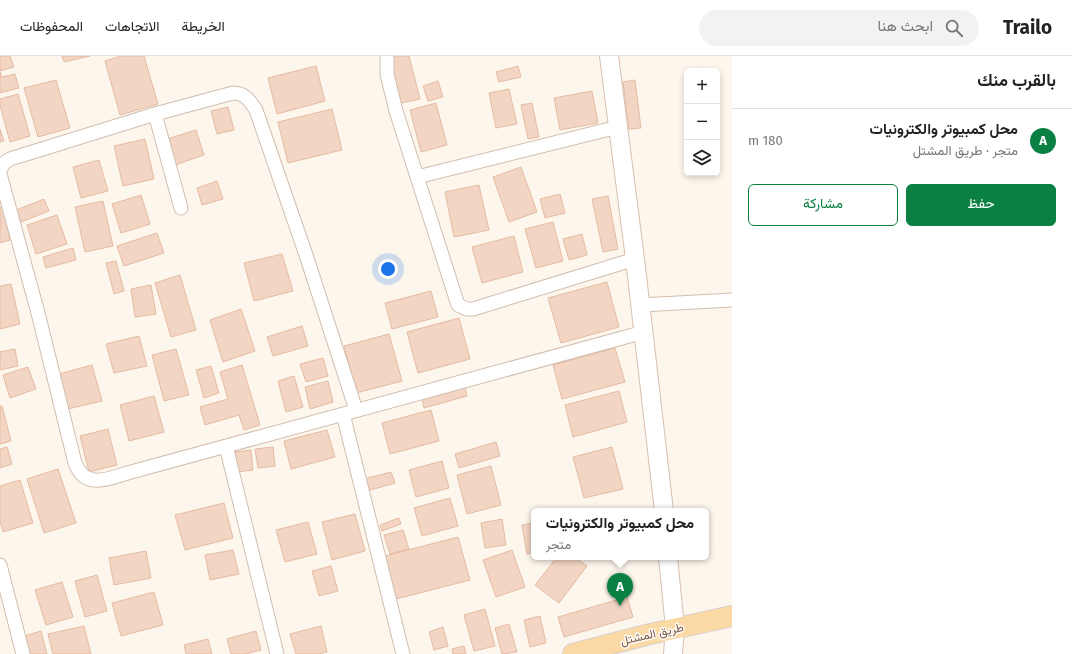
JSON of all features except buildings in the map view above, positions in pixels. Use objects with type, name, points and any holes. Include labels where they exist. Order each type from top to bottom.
[{"type":"main road","points":[[609,56],[636,259],[664,508]]},
{"type":"main road","points":[[668,560],[675,628],[673,654]]},
{"type":"main road","name":"طريق المشتل","points":[[573,654],[675,628],[732,616]]},
{"type":"street","points":[[387,56],[387,74],[396,112],[458,305],[467,309],[499,302],[636,259]]},
{"type":"street","points":[[0,170],[4,163],[10,159],[155,114],[233,93],[239,93],[246,96],[256,110],[308,258],[356,410]]},
{"type":"street","points":[[155,114],[181,208]]},
{"type":"street","points":[[417,177],[618,127]]},
{"type":"street","points":[[0,174],[79,472],[84,477],[93,481],[644,332]]},
{"type":"street","points":[[640,305],[732,300]]},
{"type":"street","points":[[343,414],[404,654]]},
{"type":"street","points":[[226,446],[277,654]]},
{"type":"street","points":[[0,565],[23,654]]},
{"type":"place","name":"محل كمبيوتر والكترونيات","points":[[620,606]]}]
